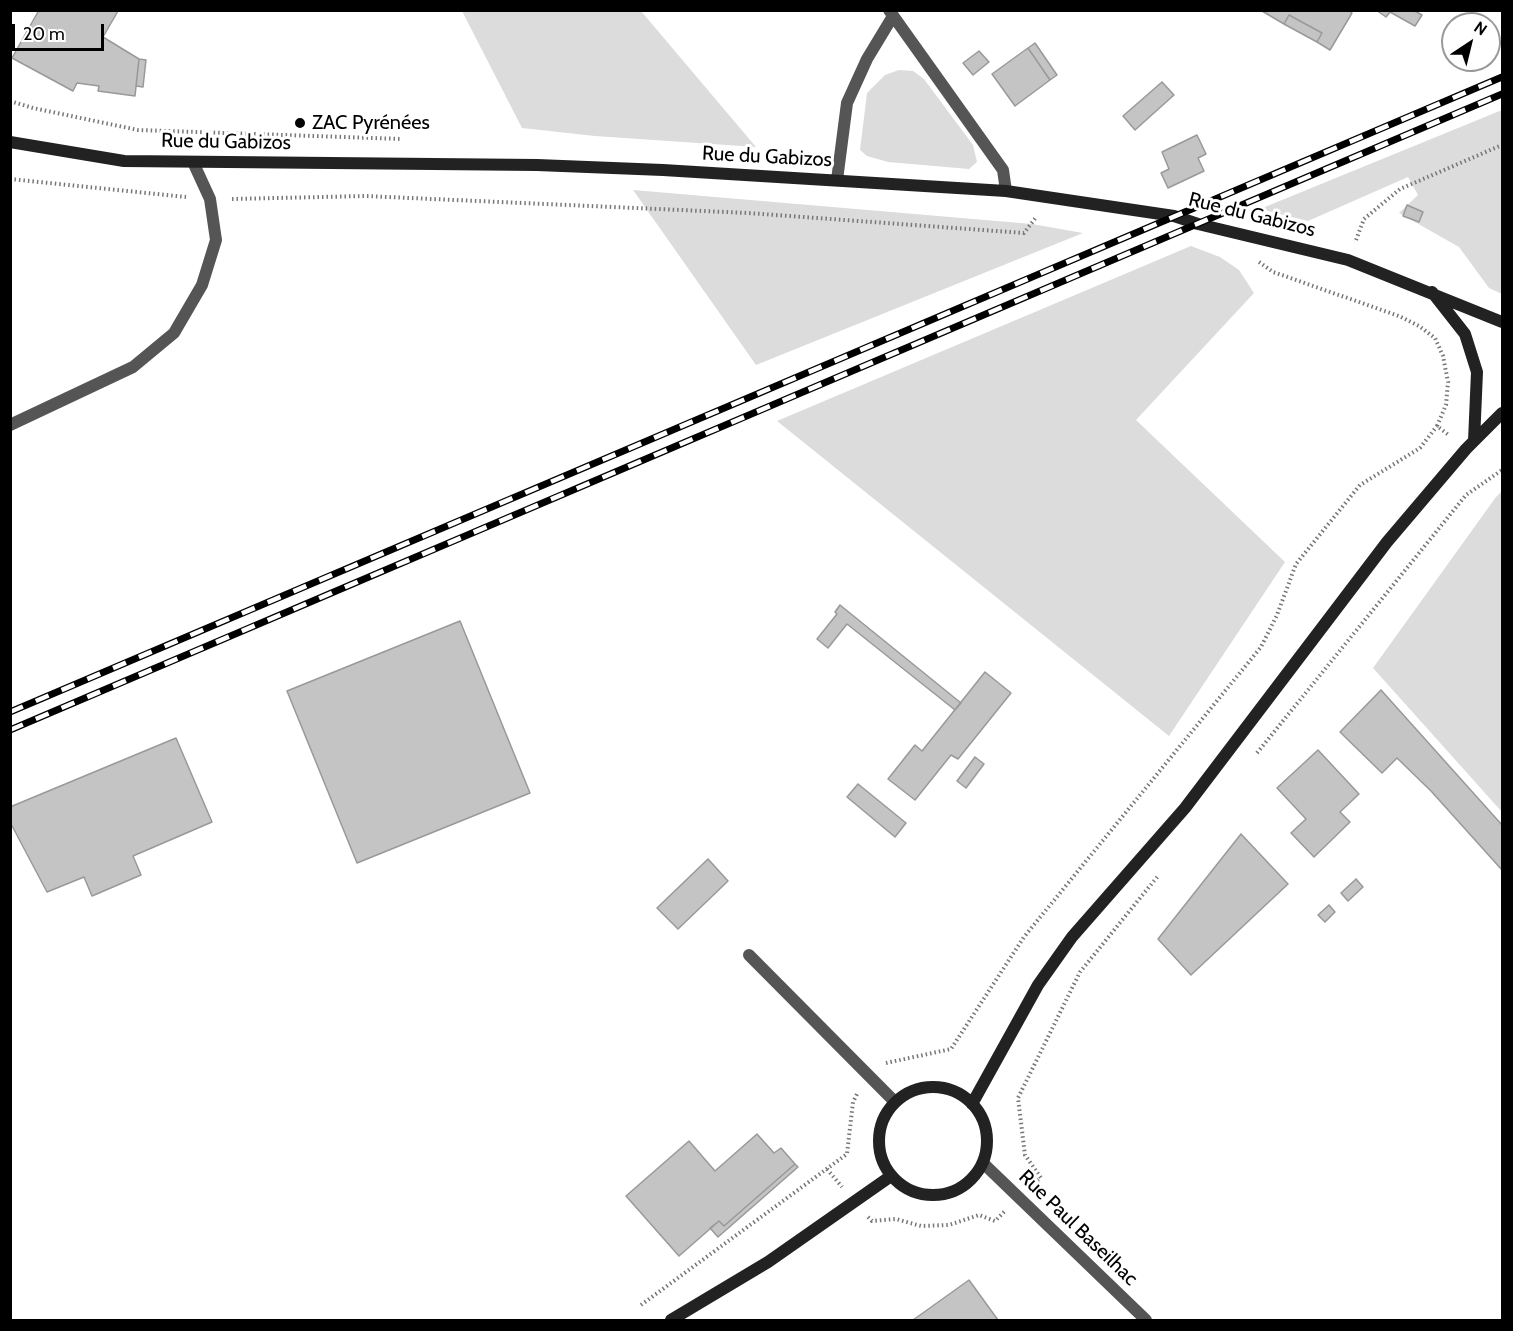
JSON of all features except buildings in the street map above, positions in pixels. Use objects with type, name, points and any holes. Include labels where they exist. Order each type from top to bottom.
[{"type":"street","points":[[837,180],[847,103],[891,13],[1003,170],[1006,191]]},
{"type":"street","name":"Rue du Gabizos","points":[[10,142],[124,161],[537,165],[1006,191],[1174,216],[1348,260],[1431,291],[1503,322]]},
{"type":"street","points":[[10,424],[133,367],[174,333],[202,285],[216,240],[210,199],[193,162]]},
{"type":"street","points":[[1431,291],[1465,334],[1477,372],[1470,445]]},
{"type":"street","points":[[972,1104],[1038,985],[1072,937],[1185,808],[1387,542],[1470,445],[1503,413]]},
{"type":"street","points":[[749,955],[895,1102]]},
{"type":"street","points":[[934,1087],[955,1092],[972,1104],[984,1121],[988,1143],[983,1163],[971,1181],[954,1192],[932,1196],[912,1191],[891,1176],[883,1162],[879,1141],[883,1120],[895,1102],[913,1091],[934,1087]]},
{"type":"street","name":"Rue Paul Baseilhac","points":[[983,1163],[1146,1320]]},
{"type":"street","points":[[671,1320],[768,1262],[891,1176]]},
{"type":"path","points":[[10,101],[138,130],[405,140]]},
{"type":"path","points":[[1348,260],[1364,219],[1400,189],[1503,145]]},
{"type":"path","points":[[10,179],[210,199],[377,196],[748,213],[1024,233],[1037,218],[1043,198]]},
{"type":"path","points":[[641,1305],[848,1154],[853,1102],[868,1076],[882,1064],[951,1049],[1024,937],[1261,647],[1277,615],[1296,564],[1359,485],[1381,474],[1420,448],[1437,426],[1446,405],[1448,382],[1443,357],[1435,338],[1419,326],[1399,316],[1273,272],[1258,261],[1241,234]]},
{"type":"path","points":[[1437,426],[1470,445]]},
{"type":"path","points":[[1251,761],[1466,495],[1503,470]]},
{"type":"path","points":[[827,1169],[872,1221],[896,1219],[921,1226],[949,1225],[979,1215],[995,1221],[1018,1197],[1041,1178],[1025,1155],[1018,1098],[1080,972],[1162,871]]},
{"type":"shaded area","points":[[462,11],[641,11],[756,147],[595,136],[522,128]]},
{"type":"shaded area","points":[[899,70],[913,71],[924,79],[973,145],[977,162],[969,169],[888,162],[867,156],[860,150],[867,93],[885,75]]},
{"type":"shaded area","points":[[1502,110],[1502,294],[1489,288],[1459,247],[1399,213],[1418,195],[1408,177],[1308,221],[1260,209]]},
{"type":"shaded area","points":[[633,190],[1032,224],[1083,233],[756,365]]},
{"type":"shaded area","points":[[1191,246],[1220,257],[1239,270],[1254,293],[1136,420],[1285,562],[1169,736],[777,421]]},
{"type":"shaded area","points":[[1502,491],[1502,812],[1373,668]]},
{"type":"railway","points":[[10,712],[1502,77]]},
{"type":"railway","points":[[10,730],[1502,94]]},
{"type":"place","name":"ZAC Pyrénées","points":[[300,123]]}]
